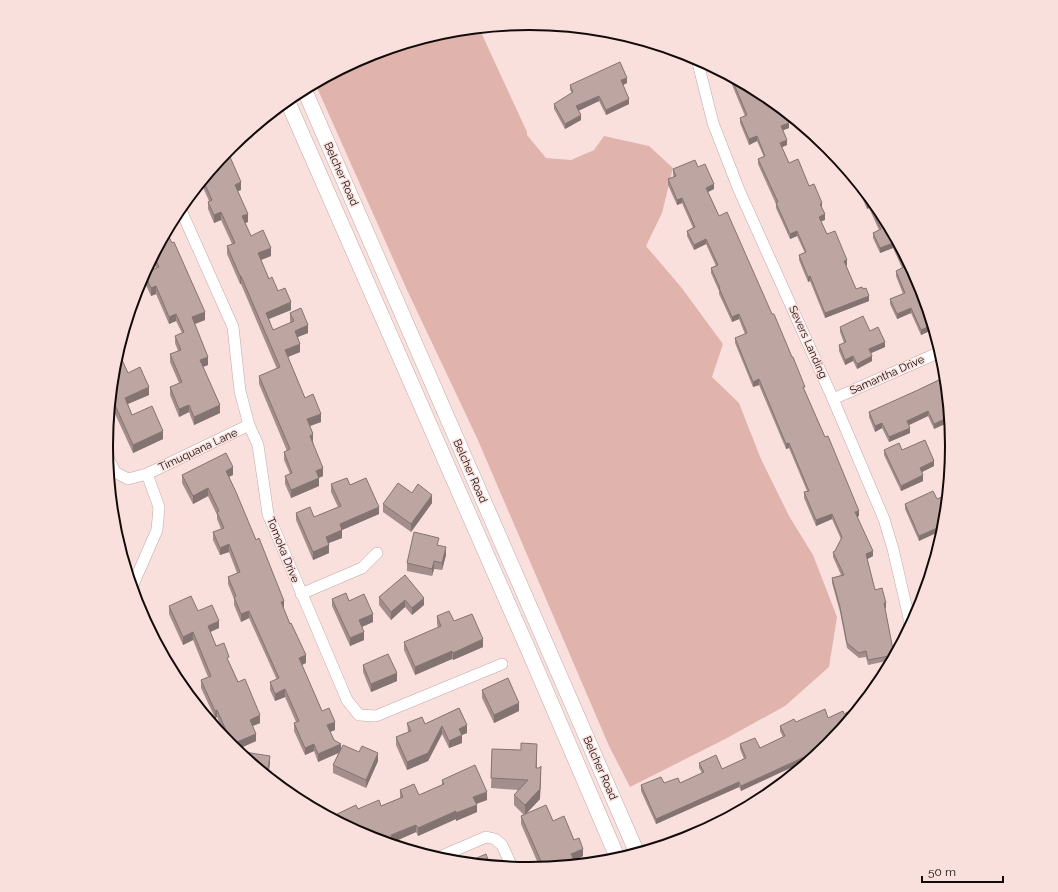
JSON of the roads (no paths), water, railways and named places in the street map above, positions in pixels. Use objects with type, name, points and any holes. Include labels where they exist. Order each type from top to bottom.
[{"type":"main road","name":"Belcher Road","points":[[307,95],[635,848]]},
{"type":"main road","name":"Belcher Road","points":[[290,106],[528,649],[615,853]]},
{"type":"street","name":"Severs Landing","points":[[699,67],[713,123],[739,190],[833,399],[884,519],[893,549],[908,615]]},
{"type":"street","name":"Tomoka Drive","points":[[183,215],[232,327],[240,391],[249,425],[258,445],[268,514],[347,700],[359,715],[376,716],[502,664]]},
{"type":"street","name":"Samantha Drive","points":[[833,399],[935,354]]},
{"type":"street","name":"Timuquana Lane","points":[[114,470],[115,472],[128,479],[147,474],[249,425]]},
{"type":"street","name":"Timuquana Lane","points":[[135,580],[157,530],[159,507],[147,474]]},
{"type":"street","points":[[301,594],[362,568],[377,553]]},
{"type":"street","points":[[447,854],[486,837],[495,839],[502,845],[509,861]]}]
